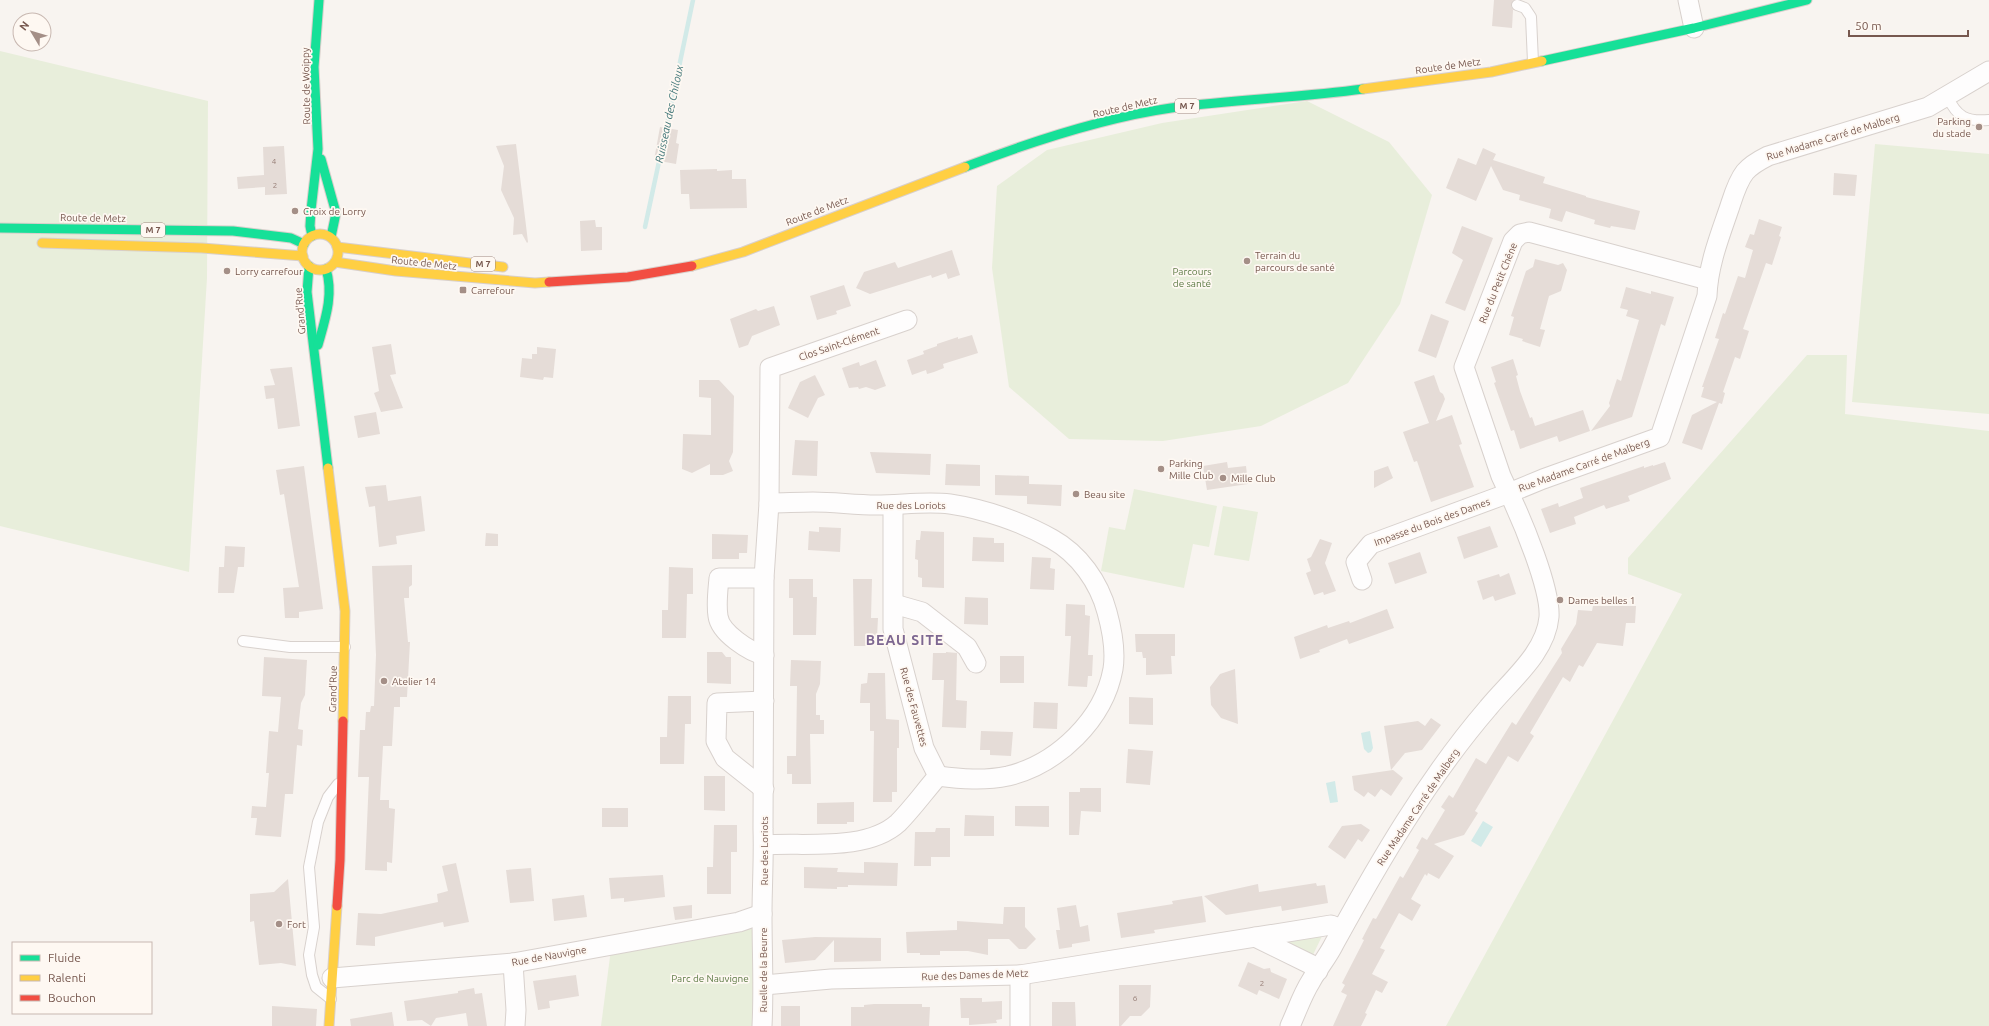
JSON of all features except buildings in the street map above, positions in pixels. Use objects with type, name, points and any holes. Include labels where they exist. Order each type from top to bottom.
[{"type":"main road","name":"Route de Woippy","points":[[312,236],[310,226],[311,210],[318,149],[314,67],[319,0]]},
{"type":"main road","name":"Route de Metz","points":[[335,262],[403,272],[535,283],[583,278],[628,277],[681,269],[743,252],[1002,153],[1047,138],[1114,120],[1170,108],[1358,90],[1491,72],[1694,28],[1807,0]]},
{"type":"main road","name":"Route de Woippy","points":[[318,149],[336,213],[331,237]]},
{"type":"main road","name":"Route de Metz","points":[[0,228],[233,231],[291,238],[304,244]]},
{"type":"main road","points":[[325,234],[331,237],[337,247],[337,257],[335,262],[326,269],[320,270],[309,266],[303,256],[304,244],[312,236],[325,234]]},
{"type":"main road","name":"M 7","points":[[32,243],[202,248],[303,256]]},
{"type":"main road","name":"Route de Metz","points":[[337,247],[513,268]]},
{"type":"main road","name":"Grand'Rue","points":[[309,266],[307,292],[316,354],[345,611],[340,860],[329,1026]]},
{"type":"main road","name":"Grand'Rue","points":[[316,354],[329,301],[328,274],[326,269]]},
{"type":"main road","name":"Route de Metz","points":[[548,272],[583,278]]},
{"type":"street","points":[[1688,0],[1694,28]]},
{"type":"street","name":"Rue Madame Carré de Malberg","points":[[1290,1026],[1310,981],[1318,970],[1391,843],[1440,770],[1486,710],[1537,651],[1545,634],[1549,616],[1548,597],[1532,549],[1509,493],[1543,479],[1660,438],[1707,296],[1708,280],[1714,253],[1738,185],[1744,173],[1755,163],[1768,156],[1928,107],[1989,71]]},
{"type":"street","name":"Rue du Petit Chêne","points":[[1509,493],[1501,476],[1464,366],[1513,241],[1520,234],[1529,232],[1708,280]]},
{"type":"street","name":"Clos Saint-Clément","points":[[770,368],[907,320]]},
{"type":"street","name":"Rue des Loriots","points":[[762,914],[764,845],[764,578],[769,503],[770,368]]},
{"type":"street","name":"Impasse du Bois des Dames","points":[[1362,580],[1356,562],[1371,544],[1509,493]]},
{"type":"street","name":"Rue des Loriots","points":[[769,503],[813,502],[893,505],[950,504],[993,514],[1032,529],[1053,540],[1083,565],[1094,580],[1104,600],[1114,645],[1113,669],[1106,692],[1094,717],[1071,741],[1056,753],[1009,776],[984,779],[963,779],[938,776]]},
{"type":"street","name":"Rue des Fauvettes","points":[[893,505],[894,629],[924,748],[938,776]]},
{"type":"street","points":[[764,578],[718,578],[718,618],[728,632],[744,646],[753,652],[764,655]]},
{"type":"street","points":[[894,604],[922,612],[967,647],[976,663]]},
{"type":"street","points":[[764,701],[717,703],[716,741],[725,758],[764,789]]},
{"type":"street","points":[[764,845],[854,842],[871,838],[886,832],[898,823],[938,776]]},
{"type":"street","name":"Rue de Nauvigne","points":[[332,978],[512,963],[739,922],[762,914]]},
{"type":"street","name":"Ruelle de la Beurre","points":[[762,914],[764,985],[762,1026]]},
{"type":"street","name":"Rue des Dames de Metz","points":[[764,985],[831,979],[1020,975],[1331,925],[1342,929]]},
{"type":"street","points":[[1255,937],[1310,964],[1318,970]]},
{"type":"street","points":[[512,963],[516,1010],[515,1026]]},
{"type":"street","points":[[1020,975],[1020,1026]]},
{"type":"lane","points":[[1517,5],[1525,8],[1531,17],[1533,62]]},
{"type":"lane","points":[[1947,96],[1954,110],[1960,116],[1975,122],[1989,120]]},
{"type":"lane","points":[[243,642],[290,648],[345,647]]},
{"type":"lane","points":[[331,998],[316,987],[308,955],[314,928],[309,867],[318,822],[328,797],[342,779]]},
{"type":"green space","points":[[0,51],[208,101],[207,278],[189,572],[0,526]]},
{"type":"green space","name":"Parcours de santé","points":[[1307,101],[1389,142],[1432,195],[1400,304],[1348,383],[1261,426],[1163,441],[1069,439],[1009,387],[992,268],[997,186],[1047,150],[1162,123]]},
{"type":"green space","points":[[1875,144],[1989,154],[1989,414],[1852,402]]},
{"type":"green space","points":[[1807,355],[1847,355],[1845,414],[1989,431],[1989,1026],[1446,1026],[1682,594],[1628,574],[1628,558]]},
{"type":"green space","points":[[1134,489],[1217,506],[1209,547],[1193,544],[1184,588],[1101,571],[1109,527],[1125,530]]},
{"type":"green space","points":[[1223,506],[1258,512],[1249,561],[1214,555]]},
{"type":"green space","name":"Parc de Nauvigne","points":[[751,922],[757,928],[758,1026],[601,1026],[611,949]]},
{"type":"green space","points":[[1324,932],[1311,959],[1281,939]]},
{"type":"water","points":[[1370,731],[1373,748],[1371,752],[1368,753],[1364,749],[1361,733]]},
{"type":"water","points":[[1335,781],[1338,802],[1330,803],[1326,783]]},
{"type":"water","points":[[1483,821],[1493,827],[1481,847],[1471,841]]},
{"type":"waterway","name":"Ruisseau des Chiloux","points":[[665,134],[693,0]]},
{"type":"waterway","name":"Ruisseau des Chiloux","points":[[645,227],[660,157]]},
{"type":"traffic: fast","points":[[312,236],[310,226],[311,210],[318,149],[314,67],[319,0]]},
{"type":"traffic: fast","points":[[1542,61],[1694,28],[1807,0]]},
{"type":"traffic: fast","points":[[965,167],[1040,140],[1092,124],[1145,112],[1195,105],[1363,89]]},
{"type":"traffic: fast","points":[[321,159],[336,213],[331,237]]},
{"type":"traffic: fast","points":[[0,228],[233,231],[291,238],[304,244]]},
{"type":"traffic: fast","points":[[309,266],[307,292],[328,468]]},
{"type":"traffic: fast","points":[[318,345],[326,317],[329,298],[326,269]]},
{"type":"traffic: slow","points":[[1363,89],[1491,72],[1542,61]]},
{"type":"traffic: slow","points":[[692,266],[743,252],[965,167]]},
{"type":"traffic: slow","points":[[320,234],[333,239],[338,252],[333,265],[320,270],[307,265],[302,252],[307,239],[320,234]]},
{"type":"traffic: slow","points":[[42,243],[202,248],[303,256]]},
{"type":"traffic: slow","points":[[337,247],[503,267]]},
{"type":"traffic: slow","points":[[335,262],[396,271],[535,283],[549,282]]},
{"type":"traffic: slow","points":[[328,468],[345,611],[343,721]]},
{"type":"traffic: slow","points":[[329,1026],[337,906]]},
{"type":"traffic: jam","points":[[549,282],[628,277],[692,266]]},
{"type":"traffic: jam","points":[[337,906],[340,860],[343,721]]},
{"type":"place","name":"Parking du stade","points":[[1979,127]]},
{"type":"place","name":"Croix de Lorry","points":[[295,211]]},
{"type":"place","name":"Terrain du parcours de santé","points":[[1247,261]]},
{"type":"place","name":"Lorry carrefour","points":[[227,271]]},
{"type":"place","name":"Carrefour","points":[[463,290]]},
{"type":"place","name":"Parking Mille Club","points":[[1161,469]]},
{"type":"place","name":"Mille Club","points":[[1223,478]]},
{"type":"place","name":"Beau site","points":[[1076,494]]},
{"type":"place","name":"Dames belles 1","points":[[1560,600]]},
{"type":"place","name":"Atelier 14","points":[[384,681]]},
{"type":"place","name":"Fort","points":[[279,924]]},
{"type":"district","name":"BEAU SITE","points":[[905,640]]}]
